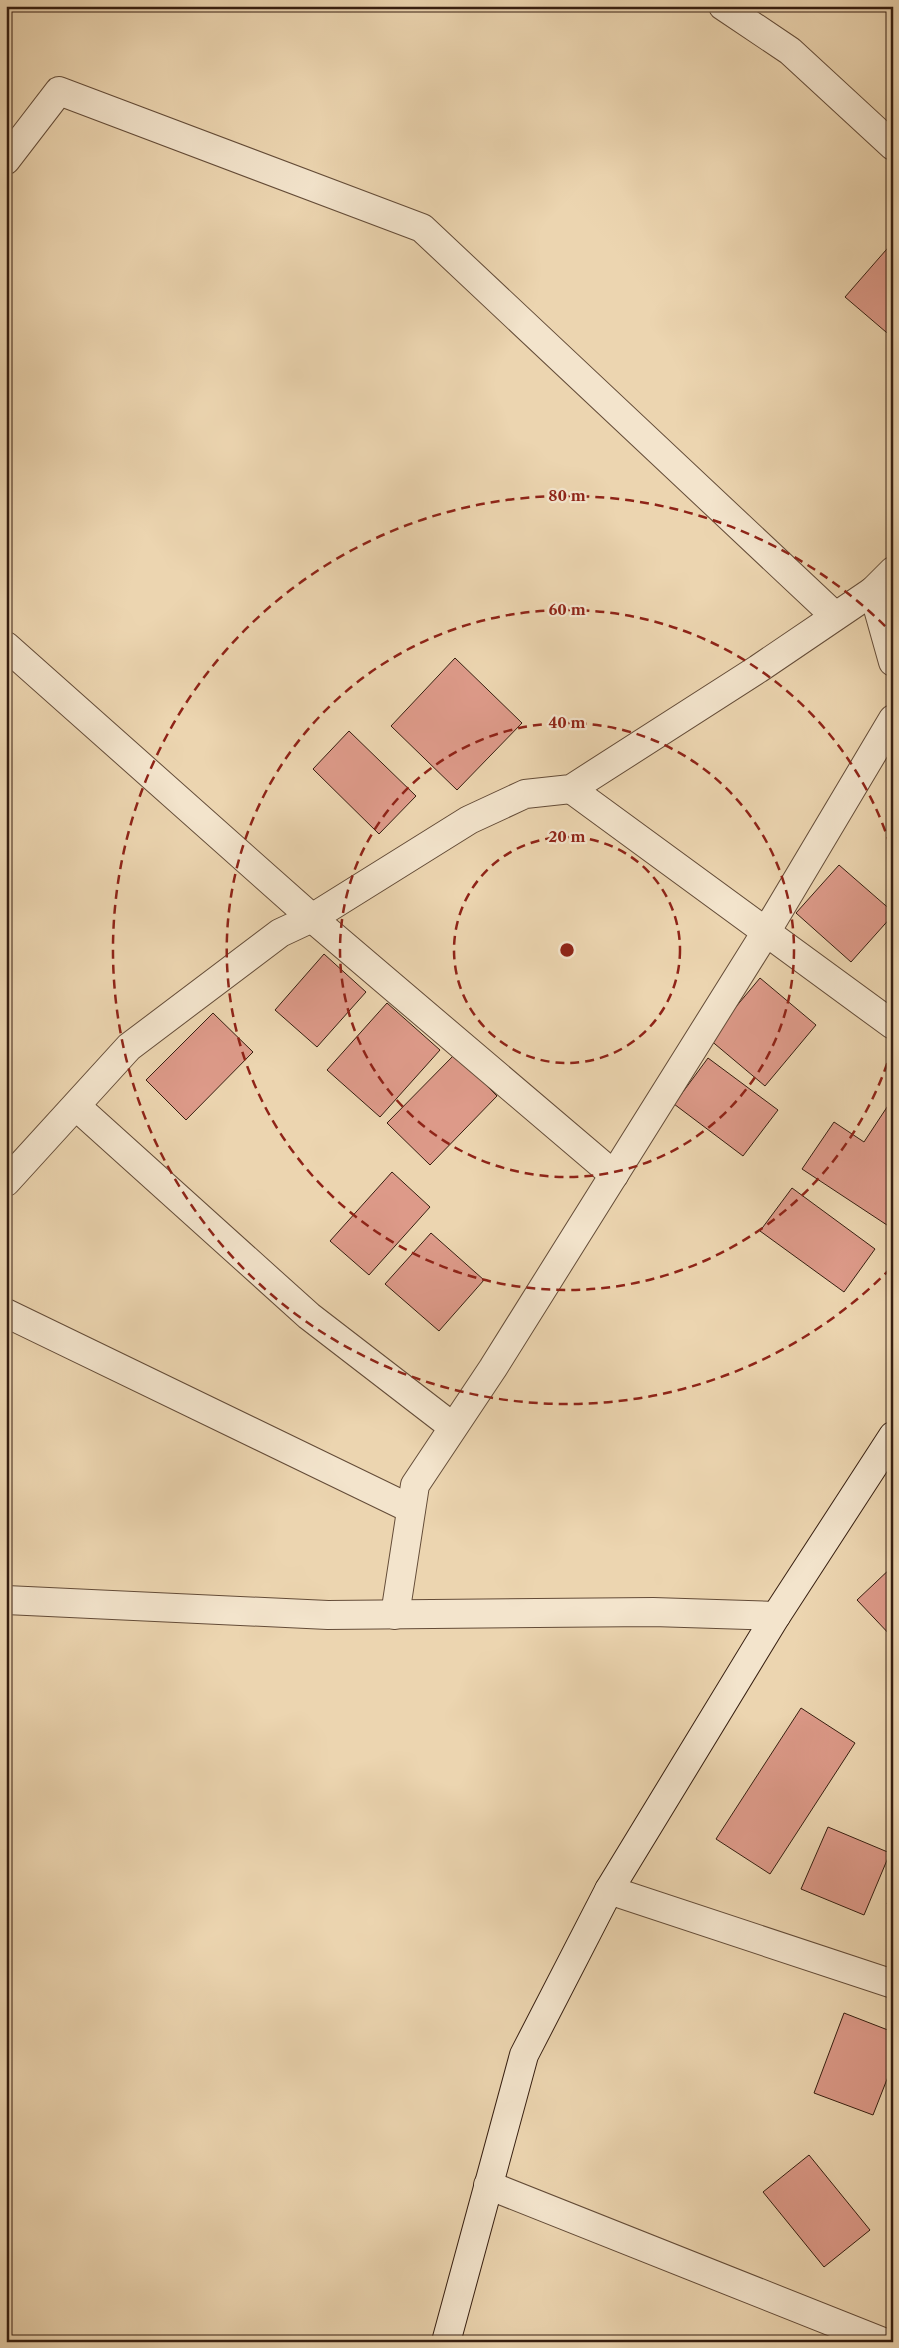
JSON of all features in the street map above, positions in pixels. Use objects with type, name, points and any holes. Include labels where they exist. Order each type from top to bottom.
[{"type":"street","points":[[723,6],[790,51],[893,146]]},
{"type":"street","points":[[6,160],[59,91],[422,228],[835,616]]},
{"type":"street","points":[[6,1182],[77,1107],[129,1047],[280,933],[312,918],[469,820],[524,794],[571,789],[758,669],[873,591],[893,571]]},
{"type":"street","points":[[873,591],[893,662]]},
{"type":"street","points":[[6,646],[312,918],[614,1175]]},
{"type":"street","points":[[395,1615],[415,1485],[614,1175],[766,932],[893,719]]},
{"type":"street","points":[[571,789],[893,1024]]},
{"type":"street","points":[[77,1107],[309,1316],[453,1427]]},
{"type":"street","points":[[6,1313],[411,1509]]},
{"type":"street","points":[[446,2342],[524,2055],[609,1890],[776,1616],[893,1436]]},
{"type":"street","points":[[6,1600],[328,1615],[653,1612],[776,1616]]},
{"type":"street","points":[[609,1890],[893,1984]]},
{"type":"street","points":[[488,2185],[835,2333],[883,2342]]},
{"type":"building","points":[[893,242],[893,338],[845,297]]},
{"type":"building","points":[[455,658],[522,723],[457,790],[391,726]]},
{"type":"building","points":[[349,731],[416,796],[379,834],[313,769]]},
{"type":"building","points":[[839,865],[893,912],[893,915],[851,962],[796,913]]},
{"type":"building","points":[[324,954],[366,992],[317,1047],[275,1010]]},
{"type":"building","points":[[760,978],[816,1025],[765,1086],[709,1039]]},
{"type":"building","points":[[387,1003],[440,1050],[380,1117],[327,1070]]},
{"type":"building","points":[[213,1013],[253,1052],[186,1120],[146,1080]]},
{"type":"building","points":[[455,1054],[497,1096],[430,1165],[387,1123]]},
{"type":"building","points":[[708,1058],[778,1110],[743,1156],[674,1104]]},
{"type":"building","points":[[893,1098],[893,1229],[802,1169],[834,1122],[864,1142]]},
{"type":"building","points":[[392,1172],[430,1207],[369,1275],[330,1241]]},
{"type":"building","points":[[792,1188],[875,1249],[844,1292],[760,1231]]},
{"type":"building","points":[[431,1233],[484,1280],[439,1331],[385,1284]]},
{"type":"building","points":[[893,1566],[893,1638],[857,1600]]},
{"type":"building","points":[[801,1708],[855,1743],[770,1874],[716,1839]]},
{"type":"building","points":[[828,1827],[890,1853],[864,1915],[801,1889]]},
{"type":"building","points":[[893,1894],[893,1907],[887,1904]]},
{"type":"building","points":[[844,2013],[893,2032],[893,2064],[873,2115],[814,2093]]},
{"type":"building","points":[[809,2155],[870,2230],[824,2267],[763,2192]]}]
